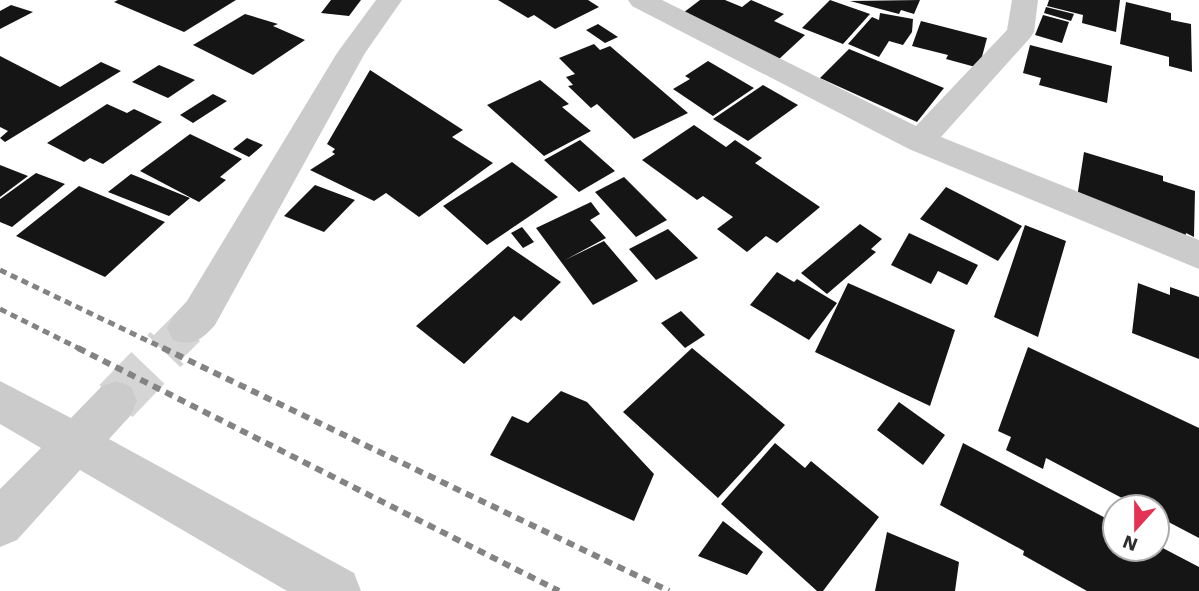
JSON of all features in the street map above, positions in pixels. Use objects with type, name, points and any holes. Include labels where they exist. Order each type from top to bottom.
[{"type":"street","points":[[187,328],[201,313],[351,53],[389,0]]},
{"type":"street","points":[[641,0],[920,141],[1199,255]]},
{"type":"street","points":[[920,141],[1020,32],[1025,0]]},
{"type":"street","points":[[0,401],[336,591]]},
{"type":"street","points":[[0,523],[116,401]]},
{"type":"building","points":[[236,0],[184,32],[114,2]]},
{"type":"building","points":[[331,0],[361,0],[349,16],[321,13]]},
{"type":"building","points":[[498,0],[588,0],[599,7],[555,29],[534,15],[528,18]]},
{"type":"building","points":[[700,0],[725,0],[742,7],[751,0],[784,14],[774,21],[805,35],[778,60],[679,16]]},
{"type":"building","points":[[830,0],[870,14],[843,44],[802,28]]},
{"type":"building","points":[[920,0],[914,14],[901,10],[899,14],[850,1]]},
{"type":"building","points":[[1049,0],[1120,0],[1116,32],[1082,23],[1083,15],[1047,6]]},
{"type":"building","points":[[1126,2],[1171,13],[1171,20],[1191,24],[1192,72],[1169,66],[1169,57],[1120,44]]},
{"type":"building","points":[[11,5],[33,12],[0,29],[0,11]]},
{"type":"building","points":[[1046,7],[1074,14],[1071,21],[1044,13]]},
{"type":"building","points":[[880,13],[913,19],[912,32],[903,45],[889,41],[879,57],[848,44],[872,17],[879,20]]},
{"type":"building","points":[[245,14],[278,24],[273,26],[305,40],[253,75],[193,45]]},
{"type":"building","points":[[1043,15],[1069,22],[1062,43],[1035,35]]},
{"type":"building","points":[[921,21],[987,38],[979,68],[946,59],[948,55],[912,46]]},
{"type":"building","points":[[598,24],[618,37],[605,43],[586,30]]},
{"type":"building","points":[[594,44],[600,50],[610,46],[688,113],[634,139],[597,104],[591,108],[568,86],[573,85],[566,77],[575,74],[559,58]]},
{"type":"building","points":[[1030,45],[1112,66],[1107,103],[1039,85],[1041,78],[1023,73]]},
{"type":"building","points":[[849,49],[944,88],[917,122],[820,78]]},
{"type":"building","points":[[0,56],[60,87],[101,62],[121,71],[5,142],[0,138],[8,131],[0,127]]},
{"type":"building","points":[[708,61],[754,88],[713,116],[673,89],[690,79],[685,76]]},
{"type":"building","points":[[159,65],[195,80],[168,98],[132,82]]},
{"type":"building","points":[[370,70],[463,130],[452,137],[493,163],[419,217],[386,193],[374,201],[310,170],[335,154],[332,152],[335,149],[327,144]]},
{"type":"building","points":[[540,80],[569,104],[562,107],[591,131],[544,156],[487,105]]},
{"type":"building","points":[[763,85],[798,105],[748,141],[713,119]]},
{"type":"building","points":[[213,94],[227,101],[193,123],[180,115]]},
{"type":"building","points":[[107,104],[127,113],[134,109],[162,122],[103,164],[90,158],[84,162],[47,143]]},
{"type":"building","points":[[694,125],[726,147],[735,140],[762,158],[755,163],[820,207],[777,243],[766,236],[747,252],[717,229],[733,217],[703,196],[697,200],[642,160]]},
{"type":"building","points":[[190,134],[242,159],[220,177],[226,180],[199,202],[140,171]]},
{"type":"building","points":[[247,138],[263,145],[249,157],[233,149]]},
{"type":"building","points":[[580,140],[615,171],[579,192],[544,160]]},
{"type":"building","points":[[1084,152],[1163,176],[1163,181],[1195,191],[1194,237],[1186,233],[1185,239],[1076,204]]},
{"type":"building","points":[[512,162],[558,197],[487,245],[443,206]]},
{"type":"building","points":[[0,165],[28,176],[0,197]]},
{"type":"building","points":[[36,173],[65,184],[12,227],[0,222],[0,199]]},
{"type":"building","points":[[131,174],[190,198],[169,216],[108,192]]},
{"type":"building","points":[[624,177],[667,220],[636,237],[595,192]]},
{"type":"building","points":[[315,185],[355,200],[324,232],[284,216]]},
{"type":"building","points":[[79,186],[165,222],[105,277],[16,236]]},
{"type":"building","points":[[946,187],[1022,226],[998,261],[920,219]]},
{"type":"building","points":[[591,202],[600,214],[590,220],[606,238],[565,260],[604,241],[638,281],[593,305],[536,228]]},
{"type":"building","points":[[860,224],[882,239],[871,249],[876,252],[827,294],[801,273]]},
{"type":"building","points":[[1025,225],[1066,241],[1038,337],[994,317]]},
{"type":"building","points":[[522,227],[534,242],[523,248],[511,233]]},
{"type":"building","points":[[668,229],[698,258],[656,280],[629,249]]},
{"type":"building","points":[[909,233],[978,265],[967,285],[938,271],[931,284],[891,265]]},
{"type":"building","points":[[508,246],[561,282],[521,321],[514,316],[464,364],[416,326]]},
{"type":"building","points":[[777,272],[794,282],[797,279],[837,303],[809,340],[750,305]]},
{"type":"building","points":[[848,283],[955,330],[930,406],[815,352]]},
{"type":"building","points":[[1138,283],[1170,295],[1170,287],[1199,297],[1199,359],[1132,333]]},
{"type":"building","points":[[681,311],[705,335],[685,348],[661,323]]},
{"type":"building","points":[[1028,347],[1199,428],[1199,538],[1171,523],[1171,493],[1112,493],[1046,458],[1043,469],[1006,450],[1011,437],[998,431]]},
{"type":"building","points":[[692,348],[785,425],[718,498],[623,412]]},
{"type":"building","points":[[561,391],[587,402],[654,474],[634,521],[490,455],[512,416],[528,423]]},
{"type":"building","points":[[899,402],[945,435],[923,465],[877,430]]},
{"type":"building","points":[[775,443],[805,468],[811,461],[879,517],[823,591],[817,591],[721,504]]},
{"type":"building","points":[[963,443],[1101,516],[1101,563],[1171,563],[1171,552],[1199,567],[1199,591],[1087,591],[1023,555],[1024,551],[940,505]]},
{"type":"building","points":[[723,521],[763,552],[747,575],[698,556]]},
{"type":"building","points":[[887,532],[959,562],[955,591],[875,591]]},
{"type":"tunnel","points":[[167,348],[187,328]]},
{"type":"tunnel","points":[[116,401],[167,348]]},
{"type":"railway","points":[[0,270],[167,350]]},
{"type":"railway","points":[[0,309],[78,348]]},
{"type":"railway","points":[[78,348],[82,350]]},
{"type":"railway","points":[[78,348],[559,591]]},
{"type":"railway","points":[[163,348],[669,591]]}]
